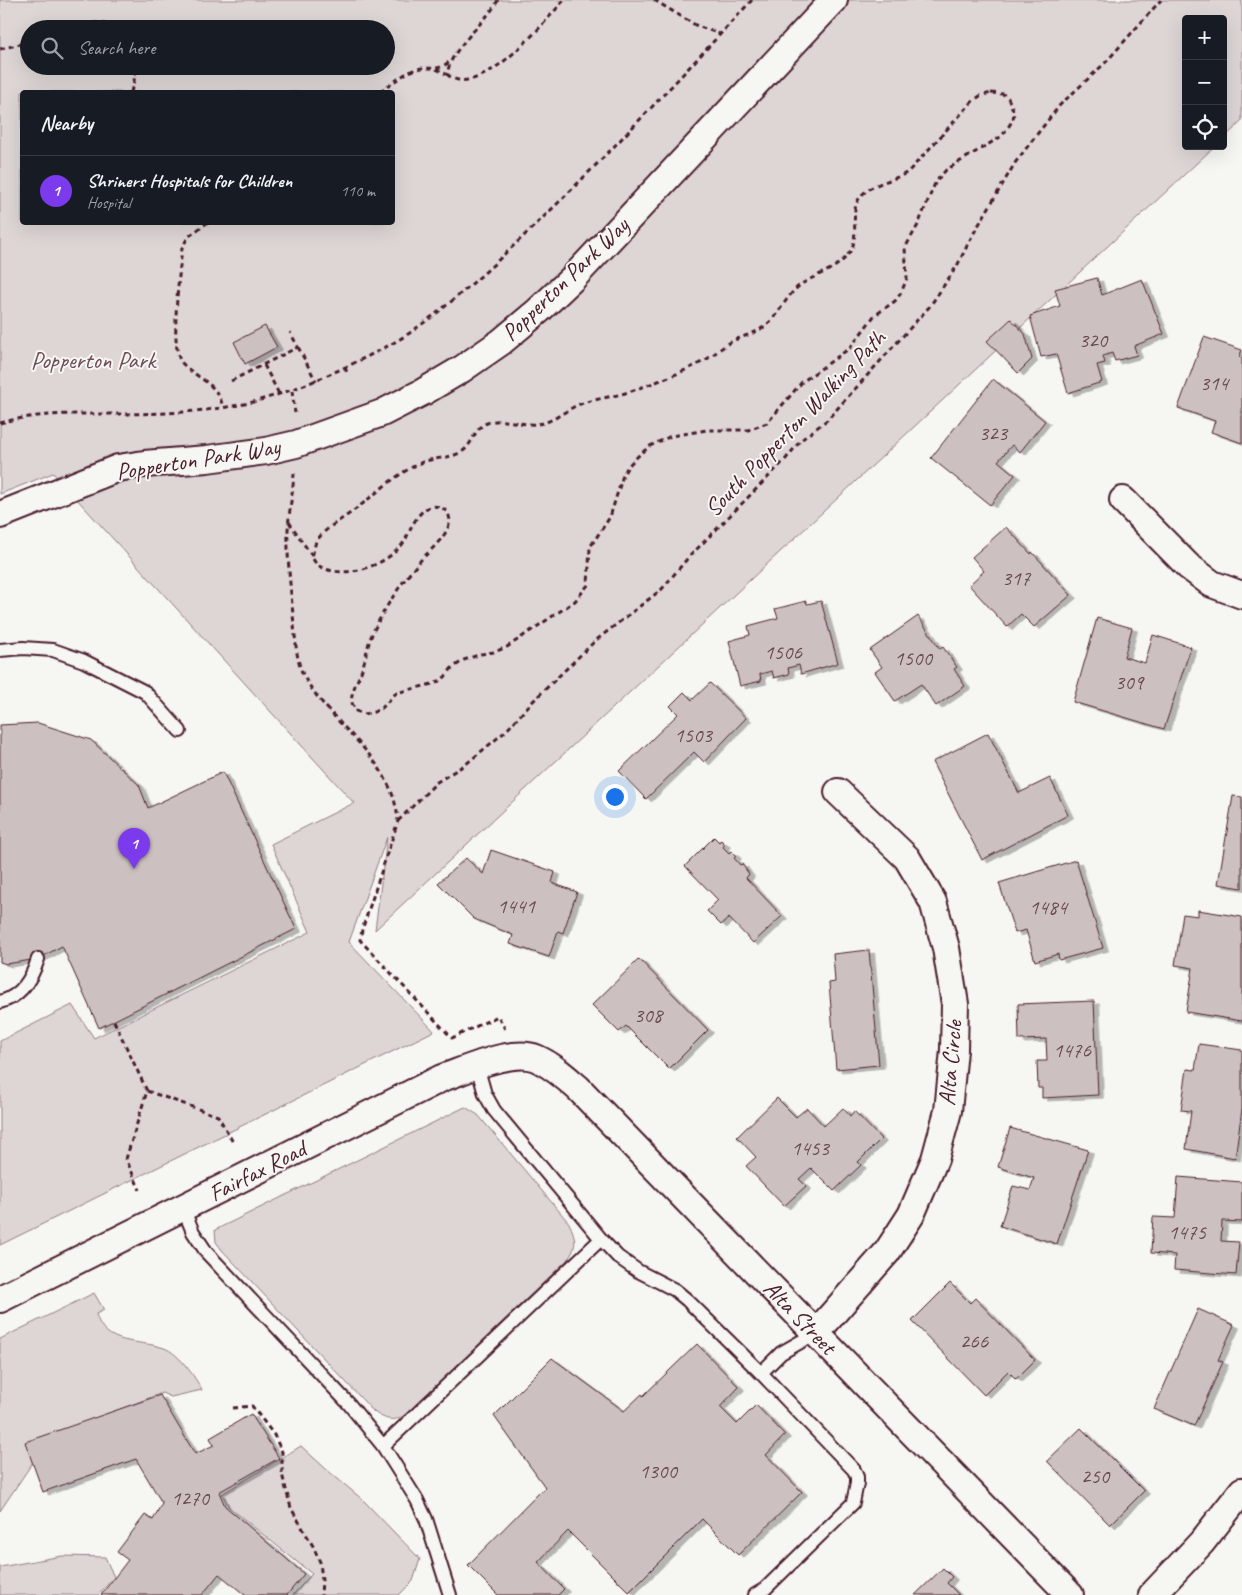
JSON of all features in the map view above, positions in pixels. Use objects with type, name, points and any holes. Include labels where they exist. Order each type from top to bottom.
[{"type":"street","name":"Popperton Park Way","points":[[0,515],[118,468],[207,459],[296,444],[382,413],[462,369],[501,342],[573,278],[834,0]]},
{"type":"street","points":[[1123,500],[1188,566],[1212,584],[1242,594]]},
{"type":"street","name":"Alta Circle","points":[[816,1333],[886,1252],[911,1215],[935,1159],[948,1111],[954,1050],[955,1004],[946,948],[933,902],[906,858],[838,792]]},
{"type":"street","name":"Alta Street","points":[[520,1055],[548,1064],[578,1088],[1070,1595]]},
{"type":"street","name":"Fairfax Road","points":[[0,1299],[442,1078],[520,1055]]},
{"type":"street","points":[[1152,1595],[1202,1542],[1242,1492]]},
{"type":"lane","points":[[0,650],[23,648],[53,650],[84,662],[145,692],[180,730]]},
{"type":"lane","points":[[0,1002],[20,991],[33,975],[38,959]]},
{"type":"lane","points":[[478,1066],[486,1094],[494,1110],[601,1239],[618,1257],[638,1271],[675,1290],[687,1300],[761,1373],[854,1470],[858,1483],[854,1504],[765,1589],[755,1595]]},
{"type":"lane","points":[[182,1208],[196,1238],[207,1253],[349,1404],[383,1446],[417,1500],[426,1519],[450,1595]]},
{"type":"lane","points":[[383,1446],[601,1239]]},
{"type":"lane","points":[[761,1373],[781,1353],[816,1333]]},
{"type":"path","points":[[383,90],[416,69],[442,67],[453,58],[490,14],[498,0]]},
{"type":"path","points":[[435,69],[457,80],[477,78],[497,66],[529,40],[564,0]]},
{"type":"path","points":[[654,0],[697,26],[720,34]]},
{"type":"path","points":[[0,423],[48,414],[152,414],[223,407],[251,402],[292,391],[392,344],[418,327],[467,289],[597,165],[752,0]]},
{"type":"path","name":"South Popperton Walking Path","points":[[398,821],[437,782],[466,764],[506,731],[536,697],[595,642],[662,589],[687,559],[779,466],[797,444],[827,420],[938,296],[1015,163],[1060,105],[1105,63],[1160,0]]},
{"type":"path","points":[[0,49],[20,44]]},
{"type":"path","points":[[448,75],[453,58]]},
{"type":"path","points":[[132,90],[135,75]]},
{"type":"path","points":[[289,522],[312,557],[318,566],[338,572],[360,570],[376,564],[395,552],[403,543],[422,512],[428,507],[436,506],[442,508],[448,516],[448,524],[444,534],[410,575],[372,634],[366,659],[351,699],[354,708],[361,713],[374,712],[382,708],[396,693],[436,683],[464,660],[507,647],[575,601],[588,585],[590,547],[610,517],[623,475],[628,466],[638,456],[650,446],[671,436],[707,430],[748,430],[766,423],[802,382],[850,348],[874,316],[895,301],[901,293],[907,278],[905,248],[918,225],[936,181],[946,170],[1002,136],[1013,120],[1012,104],[1003,94],[991,93],[980,96],[973,101],[908,172],[870,188],[862,195],[855,211],[855,235],[850,251],[840,263],[796,289],[775,318],[760,330],[730,342],[702,362],[681,372],[618,396],[580,404],[547,422],[539,424],[504,421],[485,424],[477,430],[463,451],[450,457],[424,462],[406,471],[328,528],[316,541],[312,557]]},
{"type":"path","points":[[204,225],[185,239],[182,248],[176,320],[177,356],[181,362],[207,382],[219,395],[223,407]]},
{"type":"path","points":[[290,332],[316,381]]},
{"type":"path","points":[[231,381],[298,348]]},
{"type":"path","points":[[264,365],[279,394]]},
{"type":"path","points":[[345,367],[348,375]]},
{"type":"path","points":[[292,391],[296,415]]},
{"type":"path","points":[[295,464],[289,522],[289,575],[300,668],[317,696],[366,751],[385,776],[394,795],[398,821],[360,940],[452,1038],[498,1016],[503,1024]]},
{"type":"path","points":[[114,1021],[147,1091],[126,1160],[140,1190]]},
{"type":"path","points":[[147,1091],[218,1116],[234,1144]]},
{"type":"path","points":[[232,1408],[252,1406],[274,1435],[282,1452],[282,1474],[291,1508],[320,1562],[321,1595]]},
{"type":"green space","name":"Popperton Park","points":[[0,0],[1242,0],[1242,121],[1227,135],[1227,15],[1182,15],[1182,150],[1211,150],[375,930],[387,837],[349,942],[434,1031],[0,1245],[0,1041],[72,1005],[94,1038],[310,932],[271,844],[354,803],[53,473],[0,494]]},
{"type":"green space","points":[[465,1107],[478,1115],[569,1223],[575,1242],[573,1251],[567,1260],[406,1414],[398,1419],[386,1419],[374,1412],[222,1250],[216,1242],[215,1230]]},
{"type":"green space","points":[[94,1293],[104,1310],[96,1314],[100,1325],[107,1332],[124,1340],[154,1345],[170,1351],[186,1366],[202,1390],[171,1397],[162,1393],[32,1443],[35,1459],[0,1511],[0,1339]]},
{"type":"green space","points":[[301,1446],[363,1500],[420,1559],[413,1581],[399,1595],[293,1595],[312,1574],[229,1507],[222,1494]]},
{"type":"green space","points":[[62,1556],[105,1557],[114,1577],[98,1595],[0,1595],[0,1567]]},
{"type":"building","points":[[1097,278],[1102,295],[1142,279],[1164,334],[1134,346],[1137,355],[1115,361],[1112,353],[1103,356],[1105,363],[1097,365],[1102,382],[1068,393],[1056,354],[1041,357],[1030,316],[1060,306],[1055,289]]},
{"type":"building","points":[[1011,319],[1025,334],[1032,359],[1018,373],[987,341]]},
{"type":"building","points":[[265,326],[277,347],[245,364],[234,342]]},
{"type":"building","points":[[1204,337],[1242,350],[1239,357],[1242,358],[1242,443],[1211,432],[1215,421],[1178,408]]},
{"type":"building","points":[[993,379],[1045,421],[1020,452],[1012,445],[998,461],[1015,475],[990,505],[931,458]]},
{"type":"building","points":[[1006,527],[1031,554],[1032,552],[1071,595],[1034,627],[1021,614],[1007,627],[969,585],[984,571],[972,557]]},
{"type":"building","points":[[806,601],[807,604],[821,601],[838,663],[801,674],[799,665],[788,668],[789,674],[774,678],[772,671],[760,674],[761,681],[740,686],[729,641],[750,635],[748,626],[778,618],[775,609]]},
{"type":"building","points":[[918,616],[940,649],[943,647],[957,667],[954,669],[965,686],[936,706],[921,684],[895,701],[875,672],[882,667],[870,650]]},
{"type":"building","points":[[1097,618],[1132,628],[1124,657],[1145,663],[1153,635],[1191,647],[1164,729],[1073,702]]},
{"type":"building","points":[[710,683],[746,718],[704,762],[694,752],[646,799],[619,771],[678,714],[670,706],[684,692],[692,700]]},
{"type":"building","points":[[38,723],[91,740],[139,785],[148,808],[223,772],[296,929],[99,1028],[62,946],[38,959],[6,964],[0,962],[0,725]]},
{"type":"building","points":[[988,733],[1019,793],[1050,778],[1068,815],[982,860],[932,762]]},
{"type":"building","points":[[1233,796],[1242,797],[1242,888],[1218,884]]},
{"type":"building","points":[[714,837],[719,842],[721,840],[725,844],[723,847],[729,853],[731,851],[736,856],[734,858],[740,865],[742,864],[749,874],[746,878],[782,916],[753,943],[729,918],[721,925],[707,911],[718,900],[685,866]]},
{"type":"building","points":[[491,850],[555,872],[552,883],[577,892],[563,933],[558,931],[549,957],[510,944],[513,935],[474,919],[438,883],[466,858],[483,874]]},
{"type":"building","points":[[1076,860],[1103,948],[1059,960],[1058,954],[1035,961],[1026,930],[1015,933],[999,883]]},
{"type":"building","points":[[1198,910],[1242,917],[1242,1021],[1186,1012],[1193,968],[1175,965],[1183,914],[1198,916]]},
{"type":"building","points":[[869,950],[879,1065],[836,1069],[829,983],[835,982],[833,954]]},
{"type":"building","points":[[639,959],[708,1030],[669,1069],[626,1026],[619,1032],[592,1005]]},
{"type":"building","points":[[1094,1001],[1098,1095],[1042,1098],[1042,1088],[1038,1088],[1037,1061],[1047,1061],[1046,1039],[1019,1040],[1018,1004]]},
{"type":"building","points":[[1199,1044],[1242,1050],[1242,1109],[1235,1158],[1186,1149],[1191,1111],[1181,1110],[1187,1069],[1195,1070]]},
{"type":"building","points":[[777,1098],[796,1117],[807,1108],[824,1126],[843,1108],[850,1116],[854,1111],[881,1139],[858,1162],[861,1165],[834,1191],[811,1168],[799,1179],[806,1186],[784,1206],[746,1166],[756,1157],[737,1137]]},
{"type":"building","points":[[1010,1128],[1088,1150],[1057,1244],[1000,1226],[1013,1186],[1030,1190],[1034,1178],[998,1167]]},
{"type":"building","points":[[1178,1177],[1242,1182],[1242,1222],[1222,1221],[1221,1241],[1239,1242],[1236,1275],[1174,1270],[1175,1255],[1151,1253],[1153,1217],[1175,1218]]},
{"type":"building","points":[[950,1283],[970,1303],[975,1298],[1035,1360],[1016,1379],[1008,1371],[984,1395],[912,1321]]},
{"type":"building","points":[[1198,1309],[1234,1325],[1218,1360],[1223,1362],[1194,1426],[1154,1409]]},
{"type":"building","points":[[697,1344],[739,1387],[720,1407],[737,1424],[756,1405],[785,1435],[766,1455],[802,1492],[738,1555],[702,1519],[629,1592],[568,1531],[538,1562],[564,1589],[558,1595],[498,1595],[468,1565],[545,1487],[494,1416],[552,1358],[624,1411],[642,1394],[643,1396]]},
{"type":"building","points":[[160,1395],[195,1454],[214,1445],[210,1438],[251,1414],[279,1458],[219,1492],[225,1506],[304,1574],[287,1595],[245,1595],[219,1574],[202,1595],[101,1595],[128,1560],[117,1552],[145,1515],[153,1520],[162,1503],[136,1459],[43,1492],[25,1442]]},
{"type":"building","points":[[1081,1428],[1144,1491],[1110,1525],[1047,1461]]},
{"type":"building","points":[[943,1568],[952,1577],[947,1583],[959,1595],[915,1595]]},
{"type":"place","name":"Shriners Hospitals for Children","points":[[134,869]]}]
